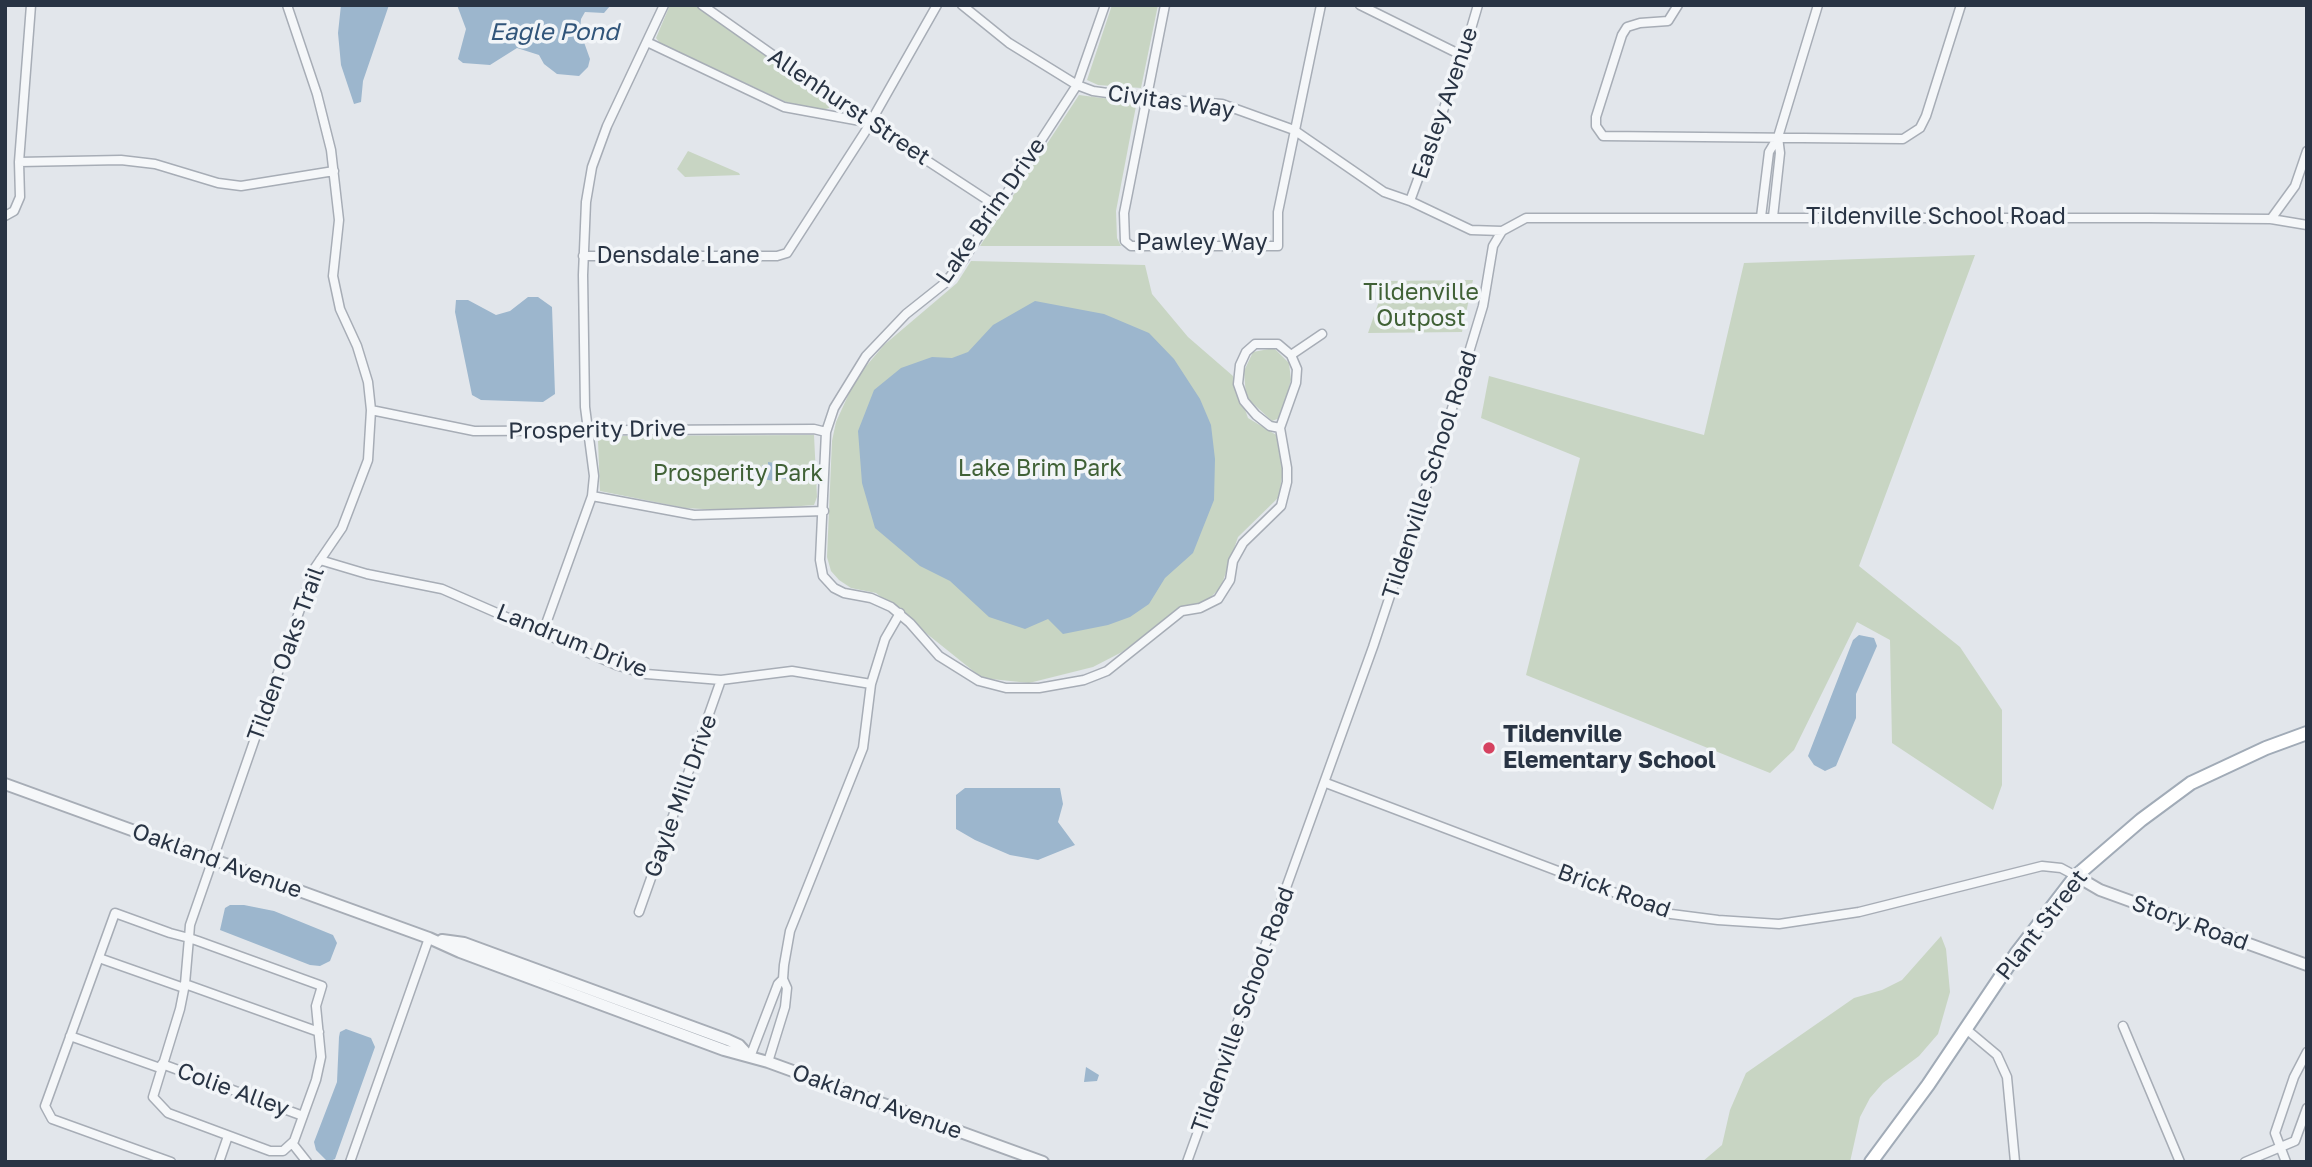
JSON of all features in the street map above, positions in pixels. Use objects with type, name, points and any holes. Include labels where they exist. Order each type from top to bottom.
[{"type":"main road","name":"Plant Street","points":[[1871,1162],[2016,954],[2076,876],[2141,820],[2191,783],[2266,748],[2307,733]]},
{"type":"street","points":[[5,216],[13,211],[20,197],[19,162],[32,5]]},
{"type":"street","name":"Tilden Oaks Trail","points":[[287,5],[317,94],[334,171],[339,220],[333,275],[340,309],[364,367],[371,410],[368,460],[342,528],[320,560],[190,925],[184,986],[175,1028],[153,1097],[167,1113],[270,1151],[283,1151],[292,1143]]},
{"type":"street","points":[[543,632],[592,496],[594,475],[585,407],[583,256],[586,201],[592,167],[607,126],[664,5]]},
{"type":"street","name":"Allenhurst Street","points":[[702,5],[868,122],[998,206]]},
{"type":"street","points":[[646,42],[784,107],[868,122],[937,5]]},
{"type":"street","name":"Civitas Way","points":[[962,5],[1009,43],[1077,85],[1093,91],[1144,98],[1222,104],[1294,130],[1384,192],[1410,201],[1471,230],[1502,231]]},
{"type":"street","name":"Lake Brim Drive","points":[[1105,5],[1077,85],[998,206],[945,283],[906,314],[866,356],[848,381],[826,432],[820,560],[823,576],[834,588],[871,598],[900,613],[939,656],[979,681],[1006,688],[1039,688],[1107,671],[1182,611],[1200,608],[1218,599],[1230,580],[1233,561],[1243,543],[1281,506],[1287,482],[1287,468],[1280,428],[1296,383],[1297,369],[1291,355]]},
{"type":"street","name":"Pawley Way","points":[[1165,5],[1144,98],[1124,213],[1125,241],[1131,246],[1278,246],[1278,212],[1321,5]]},
{"type":"street","points":[[1360,5],[1463,56]]},
{"type":"street","name":"Easley Avenue","points":[[1410,201],[1463,56],[1478,5]]},
{"type":"street","points":[[1678,5],[1668,21],[1640,23],[1628,27],[1622,35],[1596,126],[1603,136],[1903,139],[1920,128],[1961,5]]},
{"type":"street","points":[[1760,217],[1769,152],[1778,136],[1818,5]]},
{"type":"street","name":"Densdale Lane","points":[[583,256],[777,256],[787,253],[868,122]]},
{"type":"street","points":[[1773,217],[1780,153],[1778,136]]},
{"type":"street","points":[[2271,219],[2295,186],[2307,150]]},
{"type":"street","points":[[19,162],[121,160],[155,164],[218,183],[241,186],[334,171]]},
{"type":"street","name":"Tildenville School Road","points":[[1187,1162],[1326,783],[1474,339],[1493,246],[1502,231],[1526,218],[2271,219],[2307,225]]},
{"type":"street","points":[[1280,428],[1270,426],[1244,401],[1238,383],[1240,365],[1246,352],[1255,344],[1278,344],[1291,355],[1322,334]]},
{"type":"street","name":"Prosperity Drive","points":[[371,410],[474,431],[801,429],[826,432]]},
{"type":"street","points":[[592,496],[694,515],[824,511]]},
{"type":"street","name":"Landrum Drive","points":[[320,560],[367,574],[442,589],[646,674],[721,680],[792,671],[871,684]]},
{"type":"street","points":[[768,1062],[785,1007],[787,988],[783,978],[790,931],[863,748],[871,684],[885,639],[900,613]]},
{"type":"street","name":"Gayle Mill Drive","points":[[639,912],[721,680]]},
{"type":"street","name":"Brick Road","points":[[1326,783],[1671,914],[1718,920],[1779,924],[1859,912],[2042,866],[2061,868],[2076,876]]},
{"type":"street","name":"Oakland Avenue","points":[[5,784],[429,938],[460,953],[724,1050],[768,1062],[1043,1162]]},
{"type":"street","name":"Story Road","points":[[2076,876],[2100,890],[2307,965]]},
{"type":"street","points":[[171,1162],[52,1119],[45,1106],[115,913],[322,986],[316,1006],[321,1057],[292,1143],[307,1162]]},
{"type":"street","points":[[350,1162],[429,938]]},
{"type":"street","points":[[99,958],[319,1032]]},
{"type":"street","points":[[750,1057],[778,984],[783,978]]},
{"type":"street","points":[[2123,1026],[2180,1162]]},
{"type":"street","points":[[1966,1028],[1997,1055],[2007,1077],[2015,1162]]},
{"type":"street","name":"Colie Alley","points":[[70,1036],[303,1116]]},
{"type":"street","points":[[2286,1162],[2275,1133],[2278,1120],[2303,1070],[2307,1052]]},
{"type":"street","points":[[2245,1162],[2294,1141],[2307,1108]]},
{"type":"street","points":[[219,1162],[228,1136]]},
{"type":"green space","points":[[670,5],[694,5],[829,101],[829,108],[823,110],[786,102],[660,43],[656,38]]},
{"type":"green space","points":[[1112,5],[1158,5],[1141,88],[1098,85],[1087,80]]},
{"type":"green space","points":[[1079,95],[1133,102],[1136,106],[1116,211],[1117,238],[1121,246],[980,246]]},
{"type":"green space","points":[[688,151],[740,175],[685,177],[677,169]]},
{"type":"green space","points":[[1975,255],[1859,566],[1960,647],[2002,710],[2002,785],[1993,810],[1892,743],[1890,640],[1857,622],[1794,750],[1770,773],[1526,675],[1580,458],[1481,418],[1489,376],[1704,435],[1744,263]]},
{"type":"green space","name":"Lake Brim Park","points":[[971,261],[1145,265],[1152,294],[1188,337],[1233,376],[1248,418],[1278,436],[1284,464],[1279,497],[1238,537],[1221,587],[1203,605],[1180,609],[1122,652],[1093,667],[1029,683],[982,678],[876,593],[851,588],[839,580],[831,571],[827,557],[832,441],[836,422],[856,378],[884,345],[957,283]]},
{"type":"green space","name":"Tildenville Outpost","points":[[1473,280],[1462,332],[1368,333],[1386,281]]},
{"type":"green space","points":[[1274,348],[1289,363],[1291,380],[1280,418],[1272,421],[1246,397],[1244,371],[1253,352]]},
{"type":"green space","name":"Prosperity Park","points":[[814,435],[817,497],[814,505],[738,511],[685,508],[600,491],[598,441],[603,436]]},
{"type":"green space","points":[[1941,936],[1946,949],[1950,992],[1938,1034],[1919,1056],[1883,1083],[1870,1098],[1860,1117],[1850,1162],[1702,1162],[1722,1145],[1730,1110],[1746,1073],[1854,998],[1882,990],[1902,980]]},
{"type":"water","points":[[341,5],[389,5],[363,81],[361,102],[354,104],[341,65],[338,33]]},
{"type":"water","name":"Eagle Pond","points":[[457,5],[610,6],[604,13],[585,12],[581,19],[580,31],[590,59],[588,67],[579,76],[557,74],[544,64],[539,55],[517,48],[490,65],[463,63],[458,59],[466,29]]},
{"type":"water","points":[[528,297],[538,297],[552,307],[555,394],[543,402],[481,400],[472,395],[455,312],[456,300],[468,300],[496,315],[510,311]]},
{"type":"water","name":"Lake Brim Park","points":[[1035,301],[1104,314],[1149,333],[1174,359],[1200,399],[1211,425],[1215,459],[1214,500],[1193,553],[1165,578],[1149,604],[1130,617],[1108,625],[1063,634],[1048,619],[1025,629],[989,617],[950,581],[920,566],[875,528],[862,483],[858,431],[874,390],[901,368],[932,357],[952,358],[968,352],[993,325]]},
{"type":"water","points":[[768,462],[788,465],[788,479],[781,479],[781,482],[762,479],[762,465],[768,465]]},
{"type":"water","points":[[1859,635],[1874,638],[1877,646],[1856,694],[1856,718],[1836,766],[1825,771],[1814,765],[1808,756],[1853,640]]},
{"type":"water","points":[[965,788],[1060,788],[1063,804],[1058,822],[1075,845],[1038,860],[1010,855],[975,840],[956,829],[956,795]]},
{"type":"water","points":[[230,905],[274,911],[333,935],[337,943],[330,961],[320,966],[310,965],[220,930],[225,908]]},
{"type":"water","points":[[346,1029],[371,1038],[375,1047],[335,1159],[328,1162],[316,1150],[314,1142],[337,1082],[339,1037],[340,1032]]},
{"type":"water","points":[[1086,1067],[1099,1075],[1097,1081],[1084,1082]]},
{"type":"place","name":"Tildenville Elementary School","points":[[1489,748]]}]
